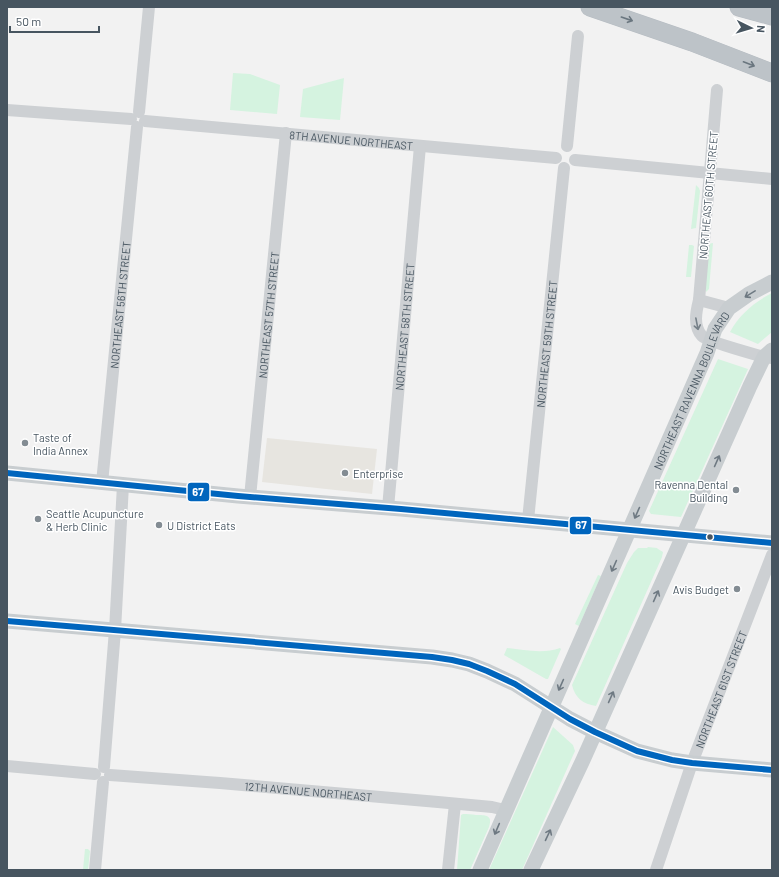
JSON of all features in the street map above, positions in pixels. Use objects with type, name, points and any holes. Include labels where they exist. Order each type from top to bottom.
[{"type":"highway","points":[[590,7],[692,42],[772,73]]},
{"type":"highway","points":[[739,7],[772,16]]},
{"type":"main road","name":"NORTHEAST RAVENNA BOULEVARD","points":[[480,870],[630,530],[715,329],[729,308],[749,294],[772,282]]},
{"type":"main road","points":[[531,870],[583,760],[750,386],[769,355]]},
{"type":"main road","points":[[7,473],[250,497],[528,520],[772,543]]},
{"type":"main road","points":[[7,621],[424,656],[452,660],[469,664],[515,684],[570,719],[637,751],[672,760],[692,763],[772,770]]},
{"type":"street","name":"NORTHEAST 56TH STREET","points":[[102,483],[149,7]]},
{"type":"street","points":[[567,146],[578,36]]},
{"type":"street","name":"NORTHEAST 60TH STREET","points":[[711,341],[702,337],[697,329],[696,310],[699,300],[717,90]]},
{"type":"street","name":"8TH AVENUE NORTHEAST","points":[[7,110],[138,120],[556,158]]},
{"type":"street","name":"NORTHEAST 57TH STREET","points":[[250,497],[286,133]]},
{"type":"street","name":"NORTHEAST 58TH STREET","points":[[388,508],[420,146]]},
{"type":"street","points":[[567,146],[571,147],[575,152],[576,160],[572,167],[568,169],[559,166],[556,158],[560,149],[567,146]]},
{"type":"street","points":[[576,160],[772,179]]},
{"type":"street","name":"NORTHEAST 59TH STREET","points":[[528,520],[564,168]]},
{"type":"street","points":[[699,300],[729,308]]},
{"type":"street","points":[[711,341],[769,355]]},
{"type":"street","points":[[95,870],[115,630],[124,485]]},
{"type":"street","name":"NORTHEAST 61ST STREET","points":[[656,870],[692,763],[772,555]]},
{"type":"street","name":"12TH AVENUE NORTHEAST","points":[[7,766],[492,807],[506,810]]},
{"type":"street","points":[[448,870],[455,804]]},
{"type":"shaded area","points":[[267,438],[377,449],[372,494],[262,482]]},
{"type":"green space","points":[[233,73],[250,74],[280,85],[277,114],[230,110]]},
{"type":"green space","points":[[344,78],[340,120],[300,117],[303,89]]},
{"type":"green space","points":[[696,185],[700,191],[696,228],[691,229]]},
{"type":"green space","points":[[713,243],[709,289],[706,292],[708,244]]},
{"type":"green space","points":[[689,245],[694,246],[691,277],[686,277]]},
{"type":"green space","points":[[772,293],[772,332],[758,344],[730,332],[738,320],[748,310],[759,300]]},
{"type":"green space","points":[[718,359],[748,369],[681,517],[651,514],[649,511]]},
{"type":"green space","points":[[638,548],[657,548],[663,552],[662,557],[596,706],[587,704],[577,697],[572,685],[627,563]]},
{"type":"green space","points":[[598,575],[601,576],[579,626],[575,624]]},
{"type":"green space","points":[[507,648],[541,651],[561,649],[548,679],[546,679],[504,655]]},
{"type":"green space","points":[[553,727],[573,745],[575,751],[522,870],[489,870]]},
{"type":"green space","points":[[461,815],[488,816],[490,820],[489,827],[470,870],[457,870]]},
{"type":"green space","points":[[85,849],[90,851],[88,870],[83,870]]},
{"type":"transit line","name":"67","points":[[7,473],[238,496],[401,509],[772,543]]},
{"type":"transit line","name":"67","points":[[7,621],[432,657],[452,660],[469,664],[515,684],[570,719],[637,751],[672,760],[692,763],[772,770]]},
{"type":"place","name":"Taste of India Annex","points":[[25,443]]},
{"type":"place","name":"Enterprise","points":[[345,473]]},
{"type":"place","name":"Ravenna Dental Building","points":[[736,490]]},
{"type":"place","name":"Seattle Acupuncture & Herb Clinic","points":[[38,519]]},
{"type":"place","name":"U District Eats","points":[[159,525]]},
{"type":"place","name":"Avis Budget","points":[[737,589]]}]
